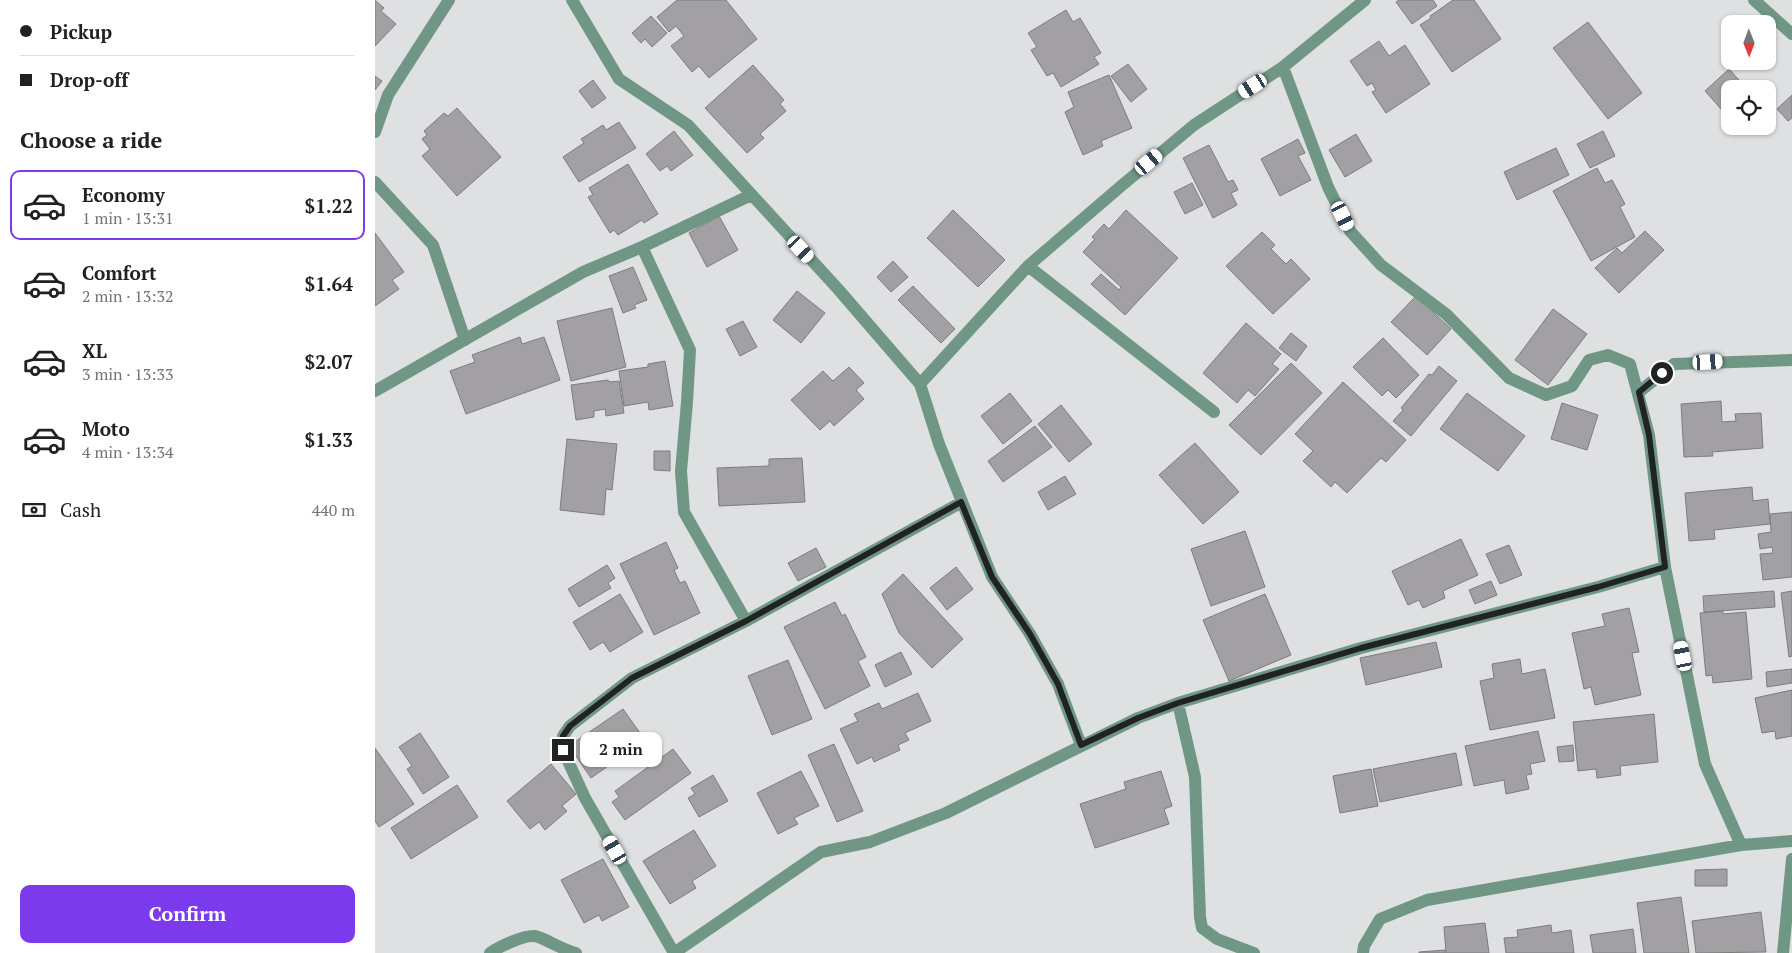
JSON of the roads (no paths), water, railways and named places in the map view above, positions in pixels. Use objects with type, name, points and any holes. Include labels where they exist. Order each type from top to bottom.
[{"type":"street","points":[[375,132],[388,95],[449,0]]},
{"type":"street","points":[[572,0],[619,79],[688,125],[837,289],[920,384],[939,444],[992,577],[1030,634],[1058,684],[1081,745]]},
{"type":"street","points":[[920,384],[1028,266],[1194,126],[1283,67],[1365,0]]},
{"type":"street","points":[[1754,0],[1792,34]]},
{"type":"street","points":[[1283,67],[1328,186],[1350,232],[1381,265],[1446,314],[1509,378],[1546,395],[1572,386],[1589,360],[1608,355],[1630,364],[1649,435],[1665,567],[1705,764],[1741,845]]},
{"type":"street","points":[[375,182],[433,245],[465,340]]},
{"type":"street","points":[[375,391],[583,272],[642,247],[751,195]]},
{"type":"street","points":[[642,247],[690,350],[681,471],[684,512],[746,621]]},
{"type":"street","points":[[1028,266],[1214,412]]},
{"type":"street","points":[[1639,392],[1674,364],[1792,360]]},
{"type":"street","points":[[961,502],[746,621],[632,678],[570,726],[563,736],[563,750],[585,798],[674,953],[821,852],[870,842],[946,813],[1138,718],[1178,703],[1361,648],[1598,587],[1665,567]]},
{"type":"street","points":[[1178,703],[1195,777],[1202,928],[1217,939],[1254,953]]},
{"type":"street","points":[[1363,953],[1364,946],[1380,919],[1427,900],[1741,845],[1792,841]]},
{"type":"street","points":[[1783,953],[1792,859]]},
{"type":"street","points":[[490,953],[505,944],[534,936],[569,952],[576,953]]}]
